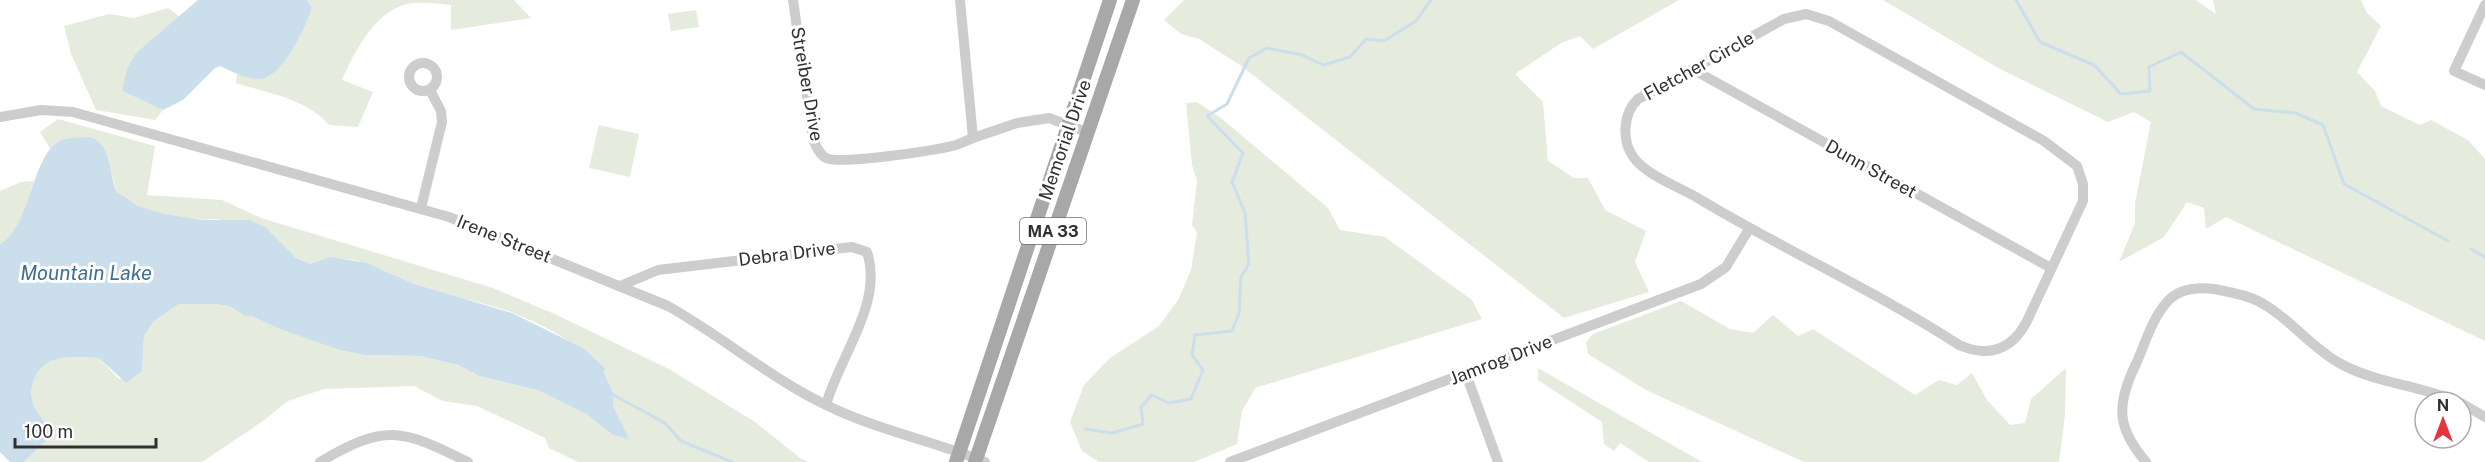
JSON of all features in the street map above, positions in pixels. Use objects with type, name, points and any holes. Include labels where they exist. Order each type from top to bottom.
[{"type":"main road","name":"Memorial Drive","points":[[958,457],[1110,0]]},
{"type":"main road","name":"Memorial Drive","points":[[979,461],[1087,132],[1133,0]]},
{"type":"street","name":"Streiber Drive","points":[[793,0],[813,139],[824,156],[848,160],[956,145],[1017,123],[1048,118],[1087,132]]},
{"type":"street","points":[[960,0],[973,138]]},
{"type":"street","points":[[2485,5],[2454,71],[2485,85]]},
{"type":"street","name":"Fletcher Circle","points":[[1811,15],[1829,21],[2044,141],[2072,161],[2082,178],[2083,201],[2032,314],[2018,337],[2007,347],[1983,352],[1959,345],[1749,229],[1643,166],[1633,157],[1629,148],[1626,118],[1633,103],[1692,69],[1793,16],[1811,15]]},
{"type":"street","name":"Dunn Street","points":[[1692,69],[2051,268]]},
{"type":"street","points":[[421,208],[442,122],[441,111],[430,90]]},
{"type":"street","name":"Irene Street","points":[[0,117],[41,110],[74,112],[323,180],[363,195],[421,208],[482,228],[668,306],[700,324],[775,378],[826,405],[858,420],[958,457],[979,461]]},
{"type":"street","name":"Jamrog Drive","points":[[1230,462],[1701,285],[1726,267],[1749,229]]},
{"type":"street","name":"Debra Drive","points":[[620,286],[658,270],[852,247],[867,252],[873,269],[863,316],[833,380],[826,405]]},
{"type":"street","points":[[2146,462],[2133,446],[2125,428],[2121,414],[2124,393],[2161,309],[2174,295],[2191,289],[2213,289],[2250,298],[2274,311],[2316,348],[2345,366],[2369,376],[2423,390]]},
{"type":"street","points":[[1466,374],[1498,462]]},
{"type":"street","points":[[320,462],[369,436],[387,434],[409,435],[468,462]]},
{"type":"shaded area","points":[[307,0],[514,0],[531,18],[451,30],[451,5],[413,3],[400,6],[389,12],[369,31],[342,80],[373,92],[358,127],[329,125],[320,116],[298,103],[236,83],[237,74],[262,78],[270,76],[283,63],[301,35],[309,16],[312,8]]},
{"type":"shaded area","points":[[1184,0],[1679,0],[1593,49],[1580,36],[1561,43],[1515,74],[1543,102],[1548,161],[1574,178],[1588,178],[1605,210],[1646,231],[1635,262],[1649,292],[1564,318],[1240,65],[1199,39],[1181,34],[1164,20]]},
{"type":"shaded area","points":[[1883,0],[2196,0],[2216,14],[2213,0],[2361,0],[2367,13],[2381,26],[2357,72],[2375,91],[2381,106],[2420,125],[2431,120],[2468,140],[2485,159],[2485,341],[2226,217],[2206,229],[2204,208],[2187,202],[2164,237],[2119,262],[2135,223],[2135,203],[2151,122],[2134,112],[2108,122],[2000,69]]},
{"type":"shaded area","points":[[168,8],[180,17],[136,53],[124,92],[163,110],[155,120],[96,110],[71,54],[64,26],[109,14],[134,18]]},
{"type":"shaded area","points":[[696,10],[699,27],[671,31],[668,14]]},
{"type":"shaded area","points":[[1197,102],[1221,118],[1328,208],[1340,230],[1385,237],[1472,300],[1482,319],[1255,388],[1242,411],[1237,444],[1194,462],[1099,462],[1082,451],[1070,422],[1084,385],[1110,358],[1159,326],[1178,300],[1191,270],[1197,232],[1192,225],[1197,181],[1192,165],[1186,103]]},
{"type":"shaded area","points":[[58,119],[155,146],[147,195],[222,200],[261,218],[493,288],[557,315],[669,369],[755,422],[800,458],[809,462],[578,462],[549,448],[545,438],[477,406],[443,401],[414,386],[324,389],[288,401],[263,421],[202,462],[24,462],[50,435],[33,403],[33,382],[41,368],[55,360],[82,357],[99,358],[119,379],[142,371],[144,336],[153,322],[179,304],[229,306],[245,316],[252,316],[277,328],[366,355],[420,356],[458,365],[479,376],[537,390],[586,414],[613,435],[628,438],[613,406],[613,392],[604,373],[605,368],[584,351],[549,329],[511,312],[414,284],[364,263],[339,259],[310,264],[218,219],[178,218],[138,206],[117,192],[105,151],[56,144],[51,150],[40,132]]},
{"type":"shaded area","points":[[599,125],[639,134],[630,177],[589,168]]},
{"type":"shaded area","points":[[34,181],[18,225],[0,244],[0,191],[21,182]]},
{"type":"shaded area","points":[[1681,301],[1730,329],[1753,333],[1773,315],[1798,336],[1813,329],[1915,395],[1939,380],[1957,385],[1972,373],[1987,400],[2010,425],[2025,423],[2031,399],[2066,368],[2065,415],[2059,462],[1804,462],[1646,390],[1588,354],[1586,342],[1593,334]]},
{"type":"shaded area","points":[[1538,368],[1702,462],[1649,462],[1620,443],[1614,451],[1604,444],[1602,422],[1538,380]]},
{"type":"water","points":[[198,0],[307,0],[312,8],[287,58],[280,67],[265,78],[248,78],[220,66],[215,68],[183,100],[163,110],[124,92],[122,90],[127,69],[136,53]]},
{"type":"water","name":"Mountain Lake","points":[[91,137],[98,141],[107,154],[117,192],[138,206],[164,214],[202,220],[249,220],[265,227],[295,257],[310,264],[330,257],[367,263],[414,284],[512,313],[583,348],[605,368],[604,373],[613,392],[613,406],[629,439],[613,435],[586,414],[537,390],[479,376],[458,365],[420,356],[366,355],[340,350],[277,328],[252,316],[245,316],[229,306],[179,304],[153,322],[144,336],[142,371],[126,383],[99,358],[64,358],[41,368],[33,382],[33,403],[50,436],[24,462],[10,462],[0,452],[0,244],[11,235],[19,222],[37,174],[52,147],[65,139]]},
{"type":"waterway","points":[[1085,429],[1112,433],[1143,424],[1141,407],[1152,395],[1169,403],[1191,399],[1203,370],[1192,355],[1195,335],[1232,331],[1239,313],[1241,277],[1249,264],[1245,213],[1232,182],[1243,153],[1207,116],[1227,104],[1249,58],[1267,48],[1302,55],[1323,65],[1350,57],[1366,39],[1384,41],[1416,21],[1431,0]]},
{"type":"waterway","points":[[2016,0],[2040,42],[2094,65],[2121,94],[2150,91],[2149,67],[2181,52],[2254,109],[2295,113],[2323,125],[2344,184],[2448,241]]},
{"type":"waterway","points":[[2471,249],[2485,257]]},
{"type":"waterway","points":[[610,393],[665,423],[681,441],[732,462]]}]
